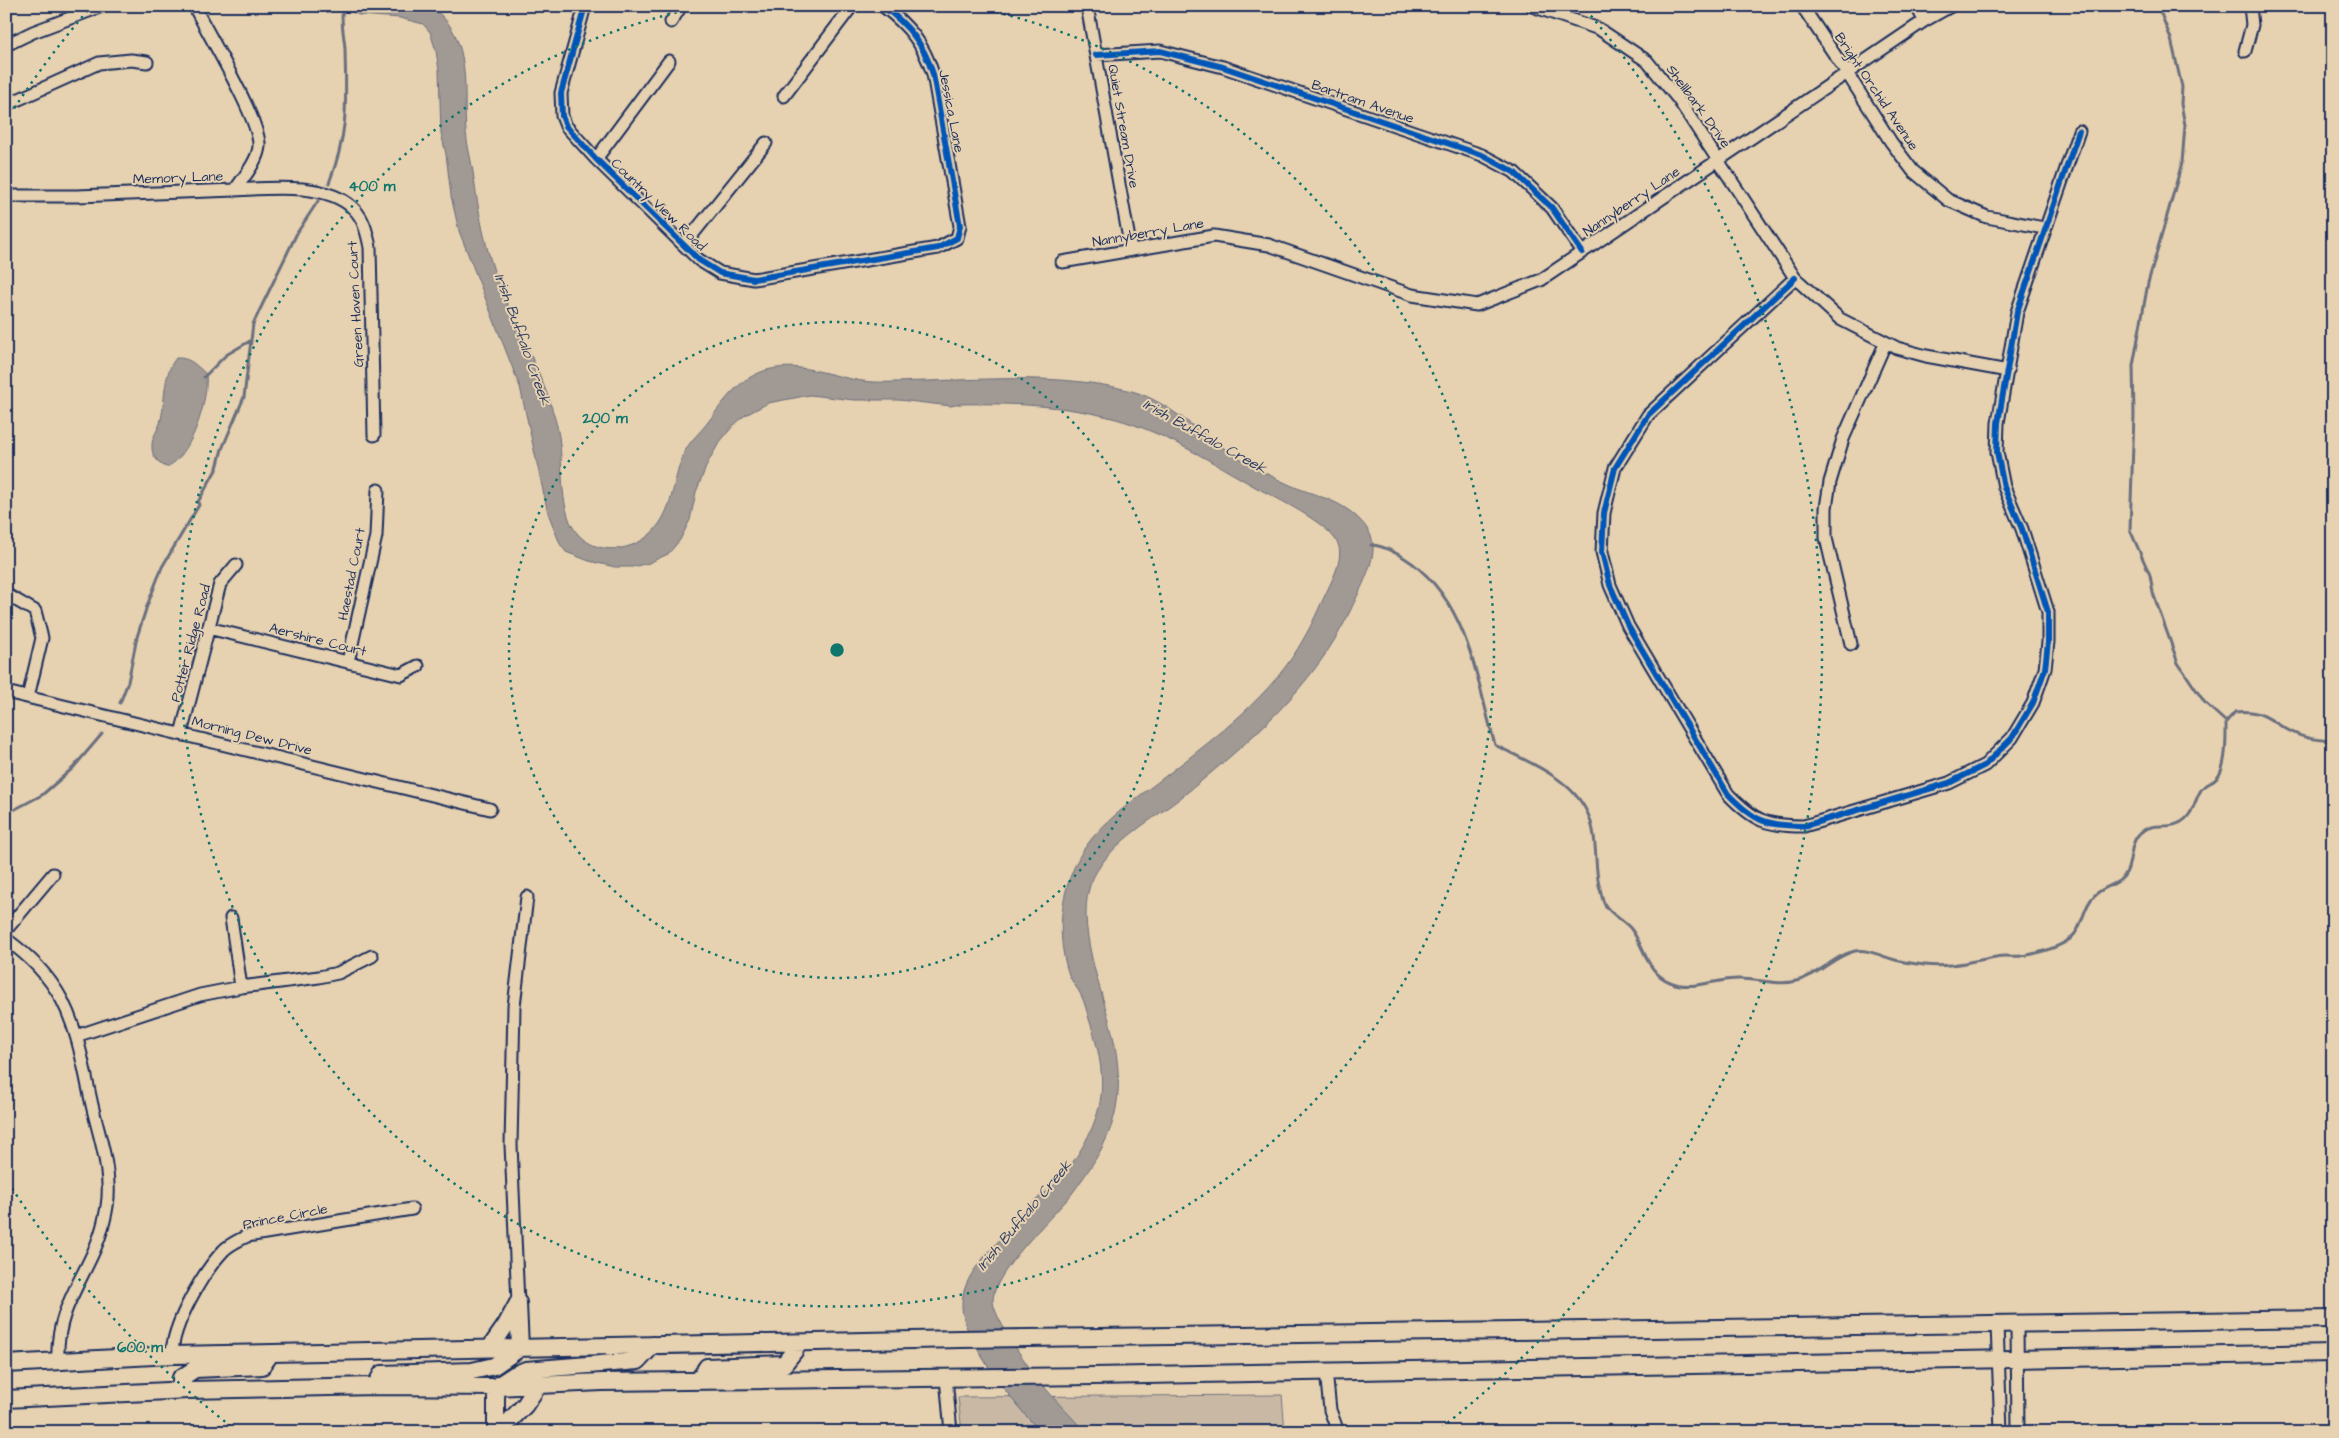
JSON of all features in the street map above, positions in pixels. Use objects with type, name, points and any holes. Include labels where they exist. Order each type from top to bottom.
[{"type":"highway","points":[[518,1303],[520,1348]]},
{"type":"highway","points":[[490,1348],[518,1303]]},
{"type":"highway","points":[[6,1364],[172,1355],[490,1348],[1071,1337],[2333,1318]]},
{"type":"highway","points":[[698,1381],[707,1367],[784,1364],[795,1350],[794,1343]]},
{"type":"highway","points":[[496,1387],[514,1375],[526,1370],[638,1361],[653,1346]]},
{"type":"highway","points":[[375,1386],[382,1374],[472,1371],[494,1366],[520,1348]]},
{"type":"highway","points":[[181,1390],[181,1378],[194,1369],[262,1366],[271,1353]]},
{"type":"highway","points":[[6,1399],[181,1390],[375,1386],[496,1387],[539,1384],[698,1381],[1094,1376],[2333,1353]]},
{"type":"highway","points":[[498,1432],[525,1404],[539,1384]]},
{"type":"highway","points":[[496,1387],[498,1432]]},
{"type":"street","points":[[6,45],[33,32],[102,6]]},
{"type":"street","name":"Memory Lane","points":[[6,196],[77,196],[235,190],[254,161],[259,146],[256,131],[242,98],[194,6]]},
{"type":"street","name":"Country View Road","points":[[585,6],[561,93],[562,116],[571,132],[596,159],[699,260],[720,273],[754,279],[938,248],[957,238]]},
{"type":"street","points":[[670,22],[681,6]]},
{"type":"street","points":[[784,96],[852,6]]},
{"type":"street","name":"Jessica Lane","points":[[883,6],[918,40],[926,52],[933,74],[960,226],[957,238]]},
{"type":"street","name":"Quiet Stream Drive","points":[[1087,6],[1131,250]]},
{"type":"street","name":"Shellbark Drive","points":[[1532,6],[1599,29],[1647,61],[1678,99],[1720,160],[1795,278],[1840,318],[1885,344],[1926,356],[2008,371]]},
{"type":"street","name":"Bright Orchid Avenue","points":[[1802,6],[1891,142],[1913,171],[1948,200],[1987,217],[2044,228]]},
{"type":"street","points":[[1917,6],[1924,21]]},
{"type":"street","name":"Nannyberry Lane","points":[[1062,262],[1214,236],[1269,245],[1412,296],[1478,305],[1541,280],[1924,21],[1951,6]]},
{"type":"street","points":[[2245,51],[2252,25],[2250,6]]},
{"type":"street","name":"Bartram Avenue","points":[[1096,55],[1160,51],[1224,66],[1482,155],[1514,172],[1552,208],[1582,252]]},
{"type":"street","points":[[6,105],[99,64],[131,60],[148,62]]},
{"type":"street","points":[[596,159],[669,61]]},
{"type":"street","points":[[1795,278],[1648,415],[1615,468],[1604,513],[1602,552],[1610,585],[1628,626],[1728,794],[1745,812],[1760,821],[1779,826],[1804,826],[1949,783],[1985,765],[2012,738],[2034,703],[2044,669],[2048,642],[2048,612],[2022,530],[2004,487],[1997,452],[1998,423],[2017,312],[2044,228],[2079,131]]},
{"type":"street","points":[[684,245],[766,143]]},
{"type":"street","name":"Green Haven Court","points":[[235,190],[308,190],[321,192],[347,203],[355,210],[364,224],[370,247],[374,435]]},
{"type":"street","points":[[1851,644],[1826,538],[1826,508],[1830,482],[1843,439],[1885,344]]},
{"type":"street","name":"Haestad Court","points":[[348,662],[376,536],[378,490]]},
{"type":"street","name":"Potter Ridge Road","points":[[181,734],[220,584],[236,565]]},
{"type":"street","points":[[6,596],[35,611],[42,638],[28,697]]},
{"type":"street","name":"Aershire Court","points":[[208,628],[401,675],[418,666]]},
{"type":"street","name":"Morning Dew Drive","points":[[6,692],[490,808]]},
{"type":"street","points":[[6,930],[53,874]]},
{"type":"street","points":[[518,1303],[511,1145],[514,1006],[527,897]]},
{"type":"street","points":[[231,918],[241,986]]},
{"type":"street","points":[[6,938],[26,953],[42,970],[61,998],[76,1036],[104,1155],[108,1182],[108,1202],[96,1245],[66,1308],[59,1328],[58,1360]]},
{"type":"street","points":[[76,1036],[200,995],[241,986],[338,973],[372,956]]},
{"type":"street","name":"Prince Circle","points":[[172,1355],[172,1342],[182,1315],[212,1266],[232,1244],[247,1236],[412,1209]]},
{"type":"street","points":[[1996,1324],[2002,1432]]},
{"type":"street","points":[[2017,1324],[2018,1432]]},
{"type":"street","points":[[1326,1371],[1330,1410],[1338,1432]]},
{"type":"street","points":[[946,1378],[952,1432]]},
{"type":"shaded area","points":[[1282,1395],[1285,1432],[962,1432],[958,1397]]},
{"type":"water","name":"Irish Buffalo Creek","points":[[338,6],[425,6],[436,11],[452,28],[462,56],[467,137],[485,238],[499,285],[541,378],[552,410],[559,437],[566,509],[576,531],[585,541],[609,549],[622,548],[646,537],[656,528],[666,511],[686,448],[733,391],[748,378],[767,370],[794,367],[873,382],[1028,379],[1078,382],[1128,390],[1152,399],[1164,406],[1219,445],[1262,471],[1290,485],[1344,507],[1362,522],[1368,530],[1372,539],[1373,551],[1366,576],[1337,636],[1320,662],[1279,711],[1232,755],[1112,851],[1094,876],[1088,894],[1086,915],[1092,960],[1111,1027],[1116,1054],[1118,1071],[1117,1105],[1108,1135],[1091,1166],[1071,1195],[1012,1262],[995,1290],[993,1302],[1003,1325],[1027,1364],[1055,1399],[1086,1432],[1041,1432],[1005,1391],[981,1355],[964,1321],[962,1307],[966,1285],[977,1266],[1015,1219],[1060,1179],[1089,1135],[1099,1107],[1102,1085],[1098,1051],[1084,1002],[1069,976],[1064,956],[1061,925],[1065,893],[1076,863],[1084,849],[1101,828],[1224,730],[1277,678],[1307,632],[1332,580],[1340,554],[1337,542],[1323,527],[1289,505],[1171,440],[1116,419],[1097,414],[1038,406],[960,404],[951,406],[899,400],[854,400],[810,395],[768,403],[744,416],[733,426],[719,443],[708,462],[696,492],[690,520],[680,540],[668,554],[649,563],[632,567],[615,567],[589,561],[566,552],[560,544],[548,513],[520,387],[459,231],[451,196],[446,154],[441,133],[439,70],[430,32],[423,24],[400,18],[359,15]]},
{"type":"water","points":[[176,358],[185,359],[193,363],[206,374],[205,398],[190,441],[175,462],[166,467],[154,455],[152,442],[162,415],[168,372]]},
{"type":"waterway","points":[[329,183],[340,148],[345,116],[346,85],[342,22],[343,6]]},
{"type":"waterway","points":[[2158,6],[2171,39],[2182,87],[2181,104],[2185,125],[2182,163],[2148,283],[2133,366],[2134,415],[2130,530],[2150,575],[2153,593],[2178,663],[2205,703],[2226,722]]},
{"type":"waterway","points":[[120,703],[128,682],[137,637],[162,567],[199,505],[198,502],[217,468],[222,449],[244,397],[253,324],[297,233],[318,201]]},
{"type":"waterway","points":[[204,377],[226,355],[250,341]]},
{"type":"waterway","points":[[1371,545],[1384,547],[1403,557],[1425,574],[1442,594],[1456,617],[1466,641],[1475,667],[1495,745],[1548,772],[1571,790],[1581,801],[1591,823],[1595,841],[1599,885],[1605,905],[1631,929],[1656,972],[1662,978],[1679,985],[1696,985],[1731,979],[1776,983],[1796,981],[1805,978],[1847,953],[1860,950],[1895,960],[1943,966],[1999,956],[2027,955],[2053,948],[2070,939],[2075,934],[2088,905],[2095,895],[2124,876],[2129,866],[2134,841],[2140,833],[2150,827],[2174,825],[2187,817],[2201,790],[2215,780],[2223,767],[2226,722],[2235,712],[2261,714],[2299,735],[2313,739],[2333,741]]},
{"type":"waterway","points":[[6,814],[42,795],[73,768],[102,734]]},
{"type":"cycle path","points":[[585,6],[561,93],[562,116],[566,126],[596,159],[699,260],[720,273],[754,279],[938,248],[957,238],[960,226],[933,74],[920,44],[908,28],[883,6]]},
{"type":"cycle path","points":[[1096,55],[1160,51],[1223,67],[1482,155],[1514,172],[1552,208],[1582,252]]},
{"type":"cycle path","points":[[1795,278],[1648,415],[1615,468],[1604,513],[1602,552],[1610,585],[1628,626],[1728,794],[1753,816],[1762,820],[1780,825],[1804,826],[1949,783],[1985,765],[2012,738],[2033,703],[2045,669],[2048,642],[2048,612],[2022,529],[2004,487],[1997,452],[1998,423],[2017,312],[2079,131]]}]
